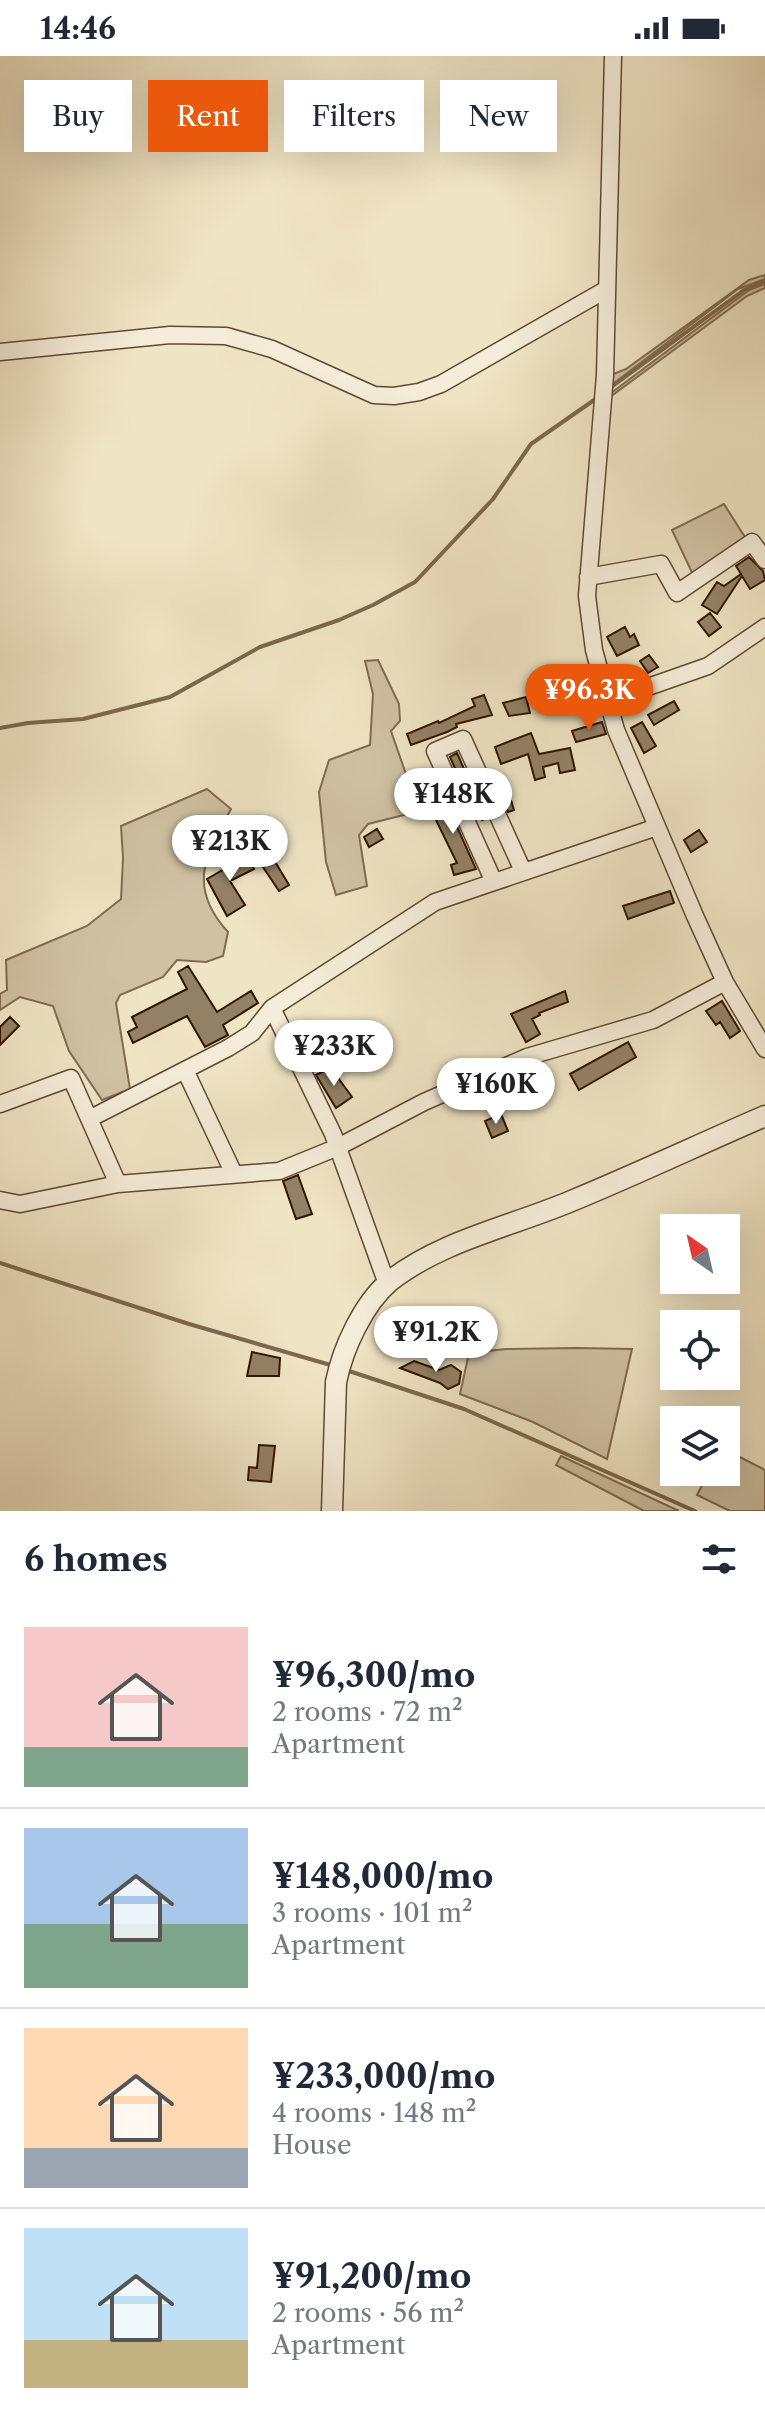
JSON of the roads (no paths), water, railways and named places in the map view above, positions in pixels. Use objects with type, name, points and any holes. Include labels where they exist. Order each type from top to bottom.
[{"type":"street","points":[[613,56],[605,375],[587,596],[594,650],[616,730],[657,827],[725,982],[765,1049]]},
{"type":"street","points":[[0,352],[170,335],[226,336],[272,349],[374,395],[394,396],[441,384],[607,289]]},
{"type":"street","points":[[588,577],[661,564],[677,593],[752,542],[765,560]]},
{"type":"street","points":[[608,701],[708,666],[765,627]]},
{"type":"street","points":[[494,882],[435,751],[463,739],[523,871]]},
{"type":"street","points":[[91,1118],[252,1033],[272,1008],[435,902],[657,827]]},
{"type":"street","points":[[0,1200],[20,1204],[118,1184],[279,1171],[338,1147],[424,1102],[527,1057],[653,1020],[725,982]]},
{"type":"street","points":[[272,1008],[338,1147],[387,1284]]},
{"type":"street","points":[[185,1070],[234,1174]]},
{"type":"street","points":[[0,1104],[71,1078],[118,1184]]},
{"type":"street","points":[[332,1511],[335,1397],[339,1366],[351,1332],[387,1284],[423,1258],[567,1203],[765,1116]]},
{"type":"waterway","points":[[610,388],[744,290],[765,281]]},
{"type":"waterway","points":[[0,728],[83,719],[170,697],[260,647],[339,620],[415,582],[493,499],[531,444],[597,398]]},
{"type":"waterway","points":[[0,1263],[189,1324],[334,1366]]},
{"type":"waterway","points":[[346,1370],[464,1409],[695,1511]]}]
